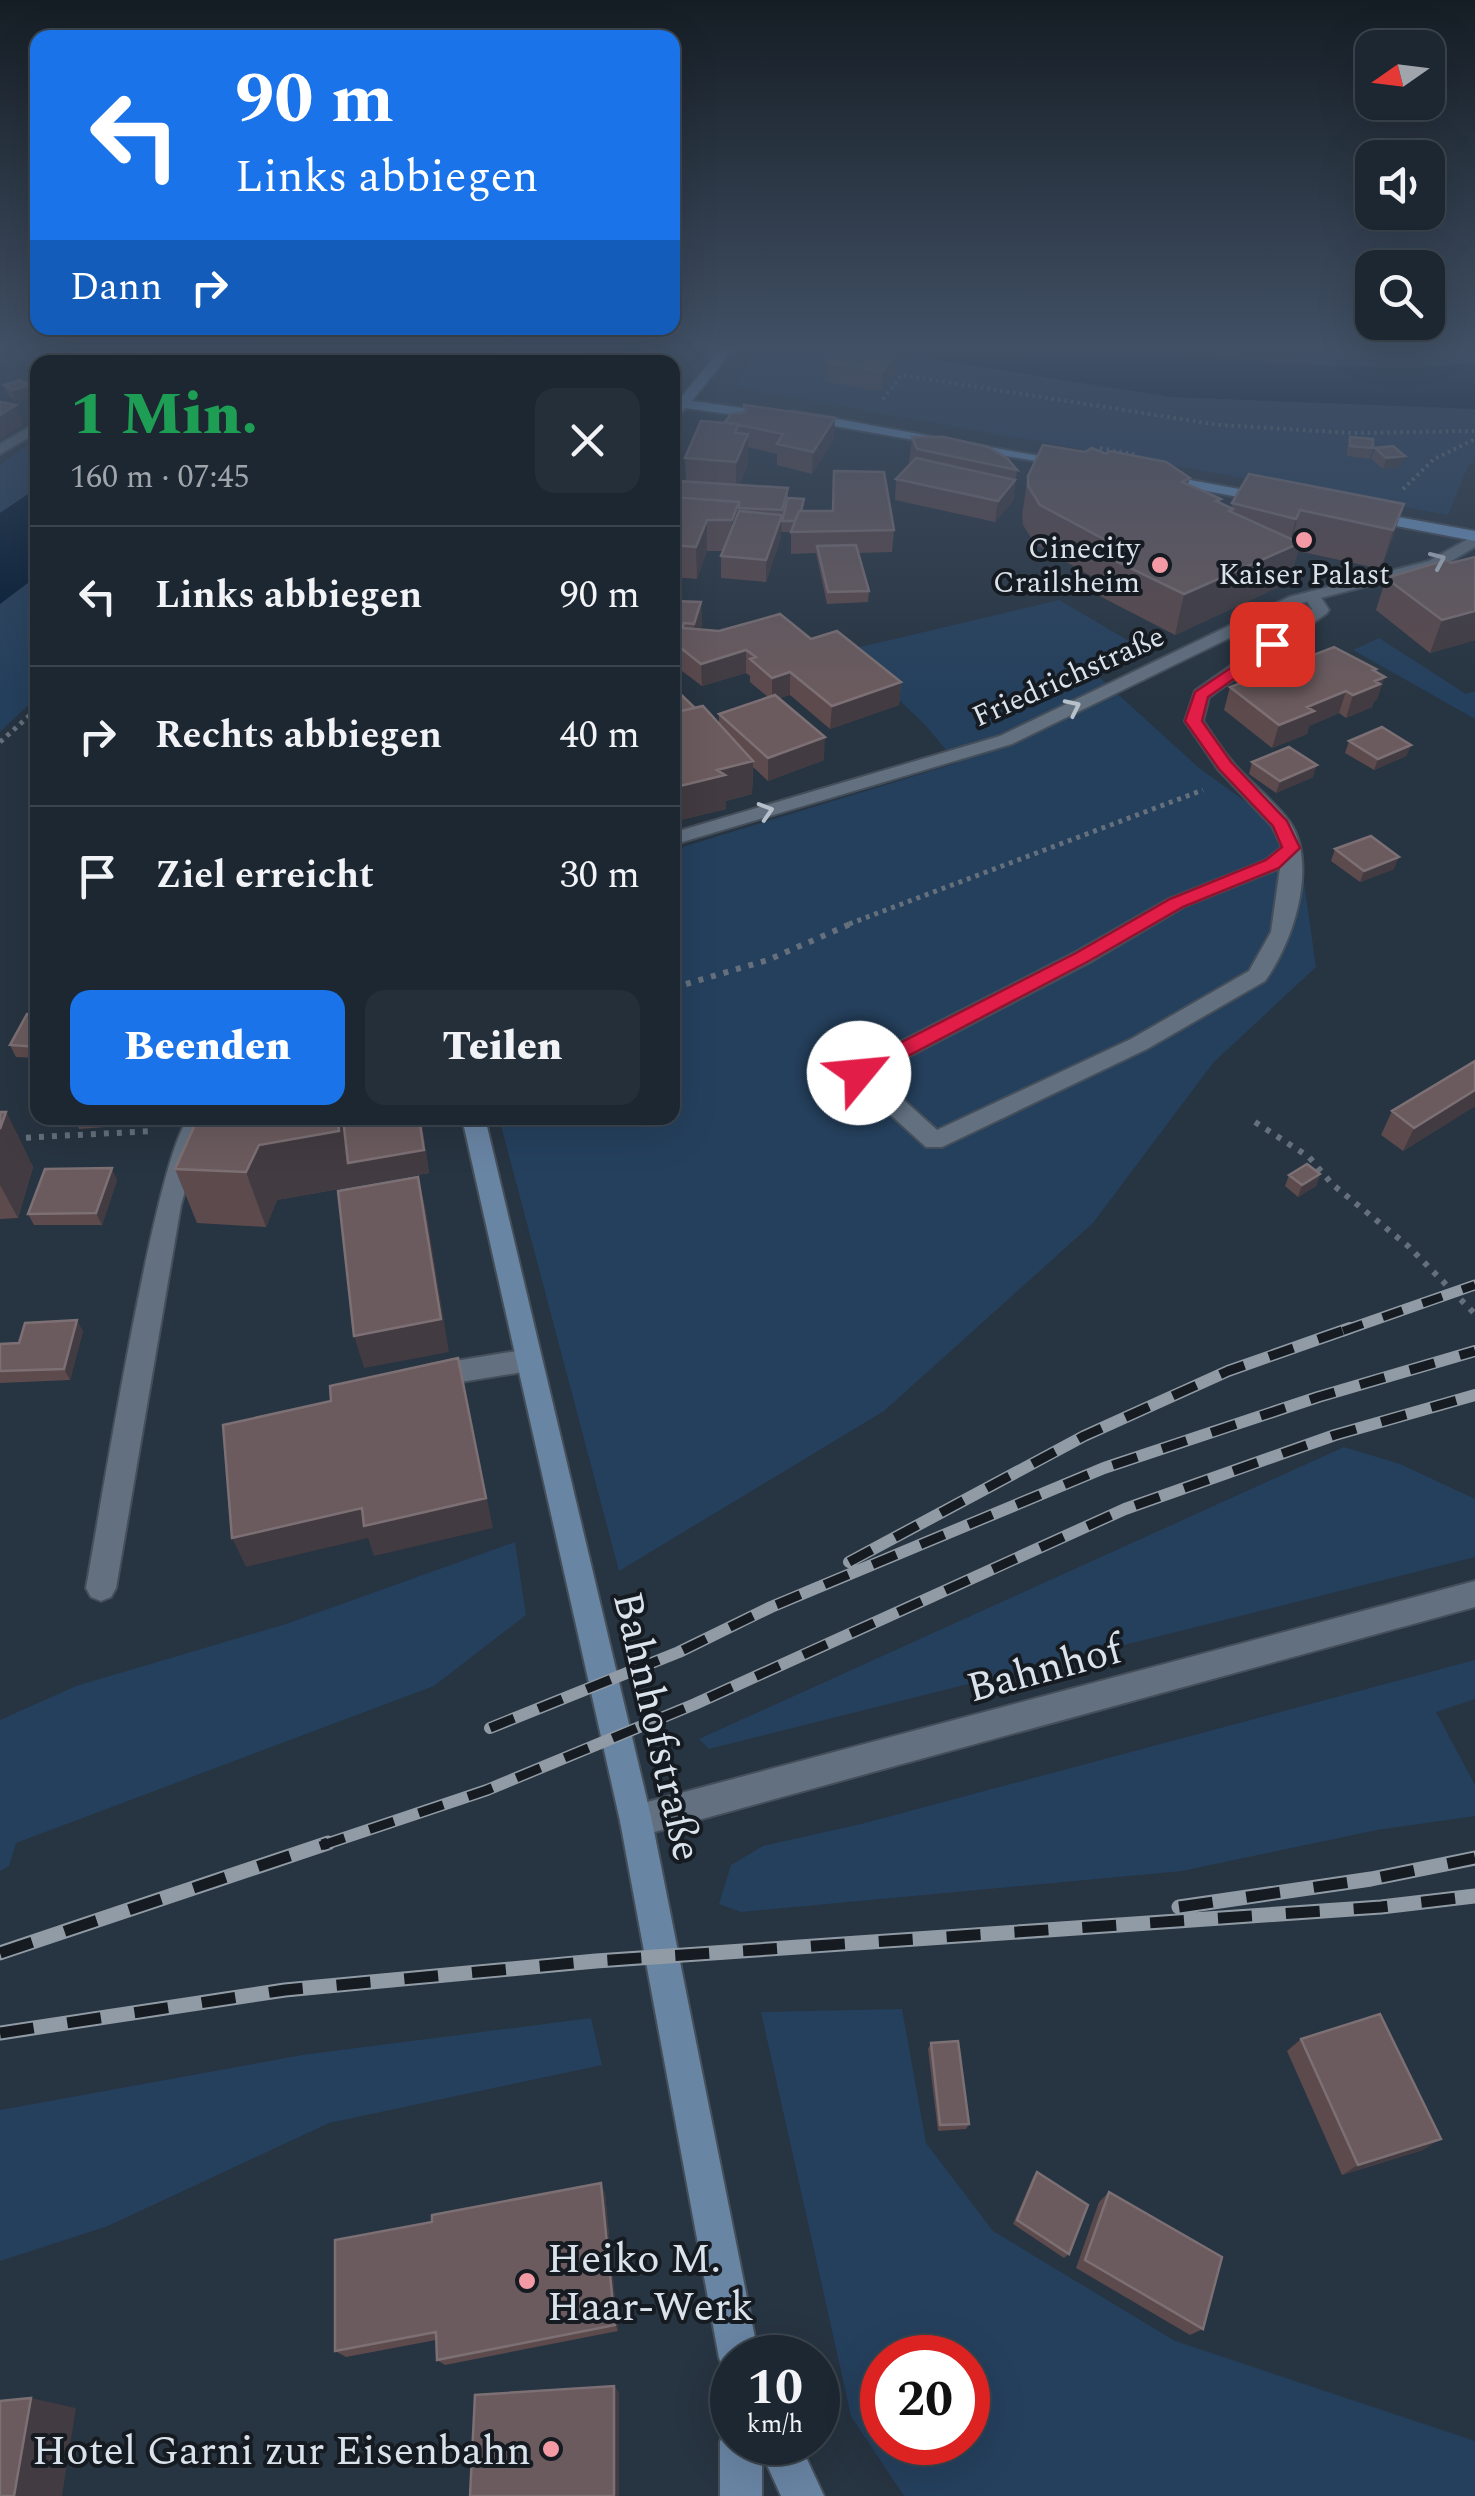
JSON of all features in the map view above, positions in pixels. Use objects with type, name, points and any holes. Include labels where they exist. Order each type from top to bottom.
[{"type":"main road","points":[[1076,463],[1096,467]]},
{"type":"main road","points":[[1134,474],[1279,500]]},
{"type":"main road","points":[[1357,515],[1475,538]]},
{"type":"main road","name":"Bahnhofstraße","points":[[474,1125],[636,1822],[735,2335]]},
{"type":"main road","points":[[741,2465],[741,2496]]},
{"type":"main road","points":[[788,2465],[804,2496]]},
{"type":"street","name":"Friedrichstraße","points":[[680,837],[1006,740],[1295,600],[1435,564],[1475,538]]},
{"type":"street","points":[[1292,848],[1273,864],[1176,903],[1082,957],[859,1073],[934,1141],[1139,1044],[1257,976],[1272,959],[1285,922],[1292,848],[1281,824],[1237,777],[1194,721],[1201,695],[1320,610],[1312,596]]},
{"type":"street","points":[[102,1588],[169,1205],[198,1125]]},
{"type":"street","points":[[412,1379],[529,1360]]},
{"type":"street","name":"Bahnhof","points":[[636,1822],[1475,1594]]},
{"type":"path","points":[[0,742],[30,715]]},
{"type":"path","points":[[686,984],[768,960],[874,913],[1237,777]]},
{"type":"path","points":[[1255,1122],[1309,1157],[1332,1184],[1408,1246],[1475,1314]]},
{"type":"path","points":[[0,1140],[176,1125]]},
{"type":"shaded area","points":[[30,463],[30,493],[0,513],[0,465]]},
{"type":"shaded area","points":[[1161,463],[1472,463],[1448,515]]},
{"type":"shaded area","points":[[30,493],[30,581],[0,604],[0,513]]},
{"type":"shaded area","points":[[30,581],[30,704],[0,732],[0,604]]},
{"type":"shaded area","points":[[1059,600],[1146,651],[1098,676],[1199,768],[1274,822],[1300,854],[1316,967],[1213,1063],[1093,1223],[884,1411],[619,1571],[501,1125],[680,1125],[680,848],[957,763],[926,726],[848,650]]},
{"type":"shaded area","points":[[1379,638],[1466,694],[1475,691],[1475,719],[1353,650]]},
{"type":"shaded area","points":[[1344,1447],[1400,1464],[1475,1499],[1475,1557],[709,1749],[699,1739]]},
{"type":"shaded area","points":[[515,1542],[526,1615],[434,1686],[16,1843],[9,1866],[0,1871],[0,1720],[76,1686],[286,1624]]},
{"type":"shaded area","points":[[1475,1660],[1475,1699],[1436,1712],[1475,1785],[1475,1816],[1377,1830],[1182,1871],[741,1912],[719,1904],[731,1865],[763,1846],[865,1823]]},
{"type":"shaded area","points":[[902,2009],[926,2143],[993,2231],[1175,2341],[1475,2441],[1475,2496],[904,2496],[883,2465],[990,2465],[990,2335],[860,2335],[860,2430],[851,2416],[840,2367],[840,2335],[833,2335],[761,2012]]},
{"type":"shaded area","points":[[591,2018],[602,2065],[329,2123],[108,2226],[0,2261],[0,2110],[302,2055]]},
{"type":"building","points":[[911,463],[941,463],[1015,480],[998,501],[896,479]]},
{"type":"building","points":[[986,463],[1012,463],[1017,470]]},
{"type":"building","points":[[1034,463],[1168,463],[1190,478],[1182,482],[1221,499],[1216,501],[1233,509],[1229,511],[1300,543],[1184,594],[1095,551],[1111,543],[1040,505],[1028,486]]},
{"type":"building","points":[[834,471],[884,472],[894,530],[791,532],[799,511],[833,511]]},
{"type":"building","points":[[1249,474],[1404,504],[1393,530],[1300,510],[1296,519],[1232,503]]},
{"type":"building","points":[[680,481],[788,488],[782,510],[739,508],[739,502],[680,498]]},
{"type":"building","points":[[680,498],[739,502],[732,520],[707,520],[696,547],[680,546]]},
{"type":"building","points":[[788,498],[804,499],[795,521],[782,521]]},
{"type":"building","points":[[739,511],[782,515],[766,560],[721,556]]},
{"type":"building","points":[[856,545],[869,591],[828,592],[817,546]]},
{"type":"building","points":[[1475,557],[1475,611],[1442,620],[1386,578],[1446,560],[1451,563]]},
{"type":"building","points":[[680,601],[701,602],[694,624],[684,623],[682,628],[719,631],[780,614],[811,639],[837,631],[901,682],[832,706],[790,672],[772,678],[750,659],[756,657],[746,650],[701,664],[680,647]]},
{"type":"building","points":[[1334,647],[1385,677],[1375,681],[1380,684],[1353,695],[1346,691],[1307,707],[1314,711],[1279,725],[1230,687]]},
{"type":"building","points":[[680,694],[695,708],[680,711]]},
{"type":"building","points":[[775,695],[825,737],[768,758],[719,714]]},
{"type":"building","points":[[703,706],[753,761],[717,770],[725,775],[680,786],[680,711]]},
{"type":"building","points":[[1382,727],[1411,745],[1378,759],[1349,741]]},
{"type":"building","points":[[1289,747],[1317,765],[1280,781],[1252,762]]},
{"type":"building","points":[[1371,836],[1399,857],[1364,871],[1335,849]]},
{"type":"building","points":[[27,1014],[30,1014],[30,1046],[10,1045]]},
{"type":"building","points":[[1475,1061],[1475,1090],[1414,1128],[1392,1111]]},
{"type":"building","points":[[195,1125],[339,1125],[339,1131],[259,1145],[246,1172],[175,1169]]},
{"type":"building","points":[[344,1125],[420,1125],[424,1150],[348,1163]]},
{"type":"building","points":[[1307,1164],[1320,1174],[1302,1185],[1289,1175]]},
{"type":"building","points":[[112,1168],[96,1213],[28,1214],[45,1169]]},
{"type":"building","points":[[418,1177],[441,1319],[354,1336],[338,1191]]},
{"type":"building","points":[[77,1320],[64,1369],[0,1371],[0,1344],[19,1343],[25,1323]]},
{"type":"building","points":[[458,1358],[486,1498],[364,1526],[362,1508],[232,1538],[223,1425],[331,1401],[330,1386]]},
{"type":"building","points":[[1380,2014],[1441,2139],[1358,2165],[1301,2039]]},
{"type":"building","points":[[958,2041],[969,2124],[940,2125],[931,2043]]},
{"type":"building","points":[[1037,2172],[1088,2205],[1069,2254],[1017,2220]]},
{"type":"building","name":"Heiko M. Haar-Werk","points":[[601,2183],[615,2325],[437,2360],[436,2332],[335,2351],[335,2240],[432,2222],[432,2215]]},
{"type":"building","points":[[1109,2192],[1222,2257],[1203,2329],[1085,2260]]},
{"type":"building","name":"Hotel Garni zur Eisenbahn","points":[[614,2386],[614,2496],[470,2496],[475,2395]]},
{"type":"building","points":[[31,2398],[14,2496],[0,2496],[0,2401]]},
{"type":"railway","points":[[1343,1331],[1475,1285]]},
{"type":"railway","points":[[849,1562],[1084,1436],[1228,1371],[1350,1328]]},
{"type":"railway","points":[[490,1728],[679,1652],[771,1607],[1104,1468],[1318,1397],[1475,1351]]},
{"type":"railway","points":[[320,1846],[487,1790],[695,1704],[1125,1509],[1335,1435],[1475,1395]]},
{"type":"railway","points":[[0,1953],[328,1843]]},
{"type":"railway","points":[[1179,1907],[1371,1879],[1475,1858]]},
{"type":"railway","points":[[0,2033],[285,1990],[596,1961],[1381,1907],[1475,1896]]},
{"type":"place","name":"Kaiser Palast","points":[[1304,540]]},
{"type":"place","name":"Cinecity Crailsheim","points":[[1160,565]]},
{"type":"place","name":"Heiko M. Haar-Werk","points":[[527,2281]]},
{"type":"place","name":"Hotel Garni zur Eisenbahn","points":[[551,2449]]},
{"type":"route","points":[[859,1073],[1082,957],[1176,903],[1273,864],[1292,848],[1281,824],[1225,765],[1194,721],[1201,695],[1272,644]]}]
